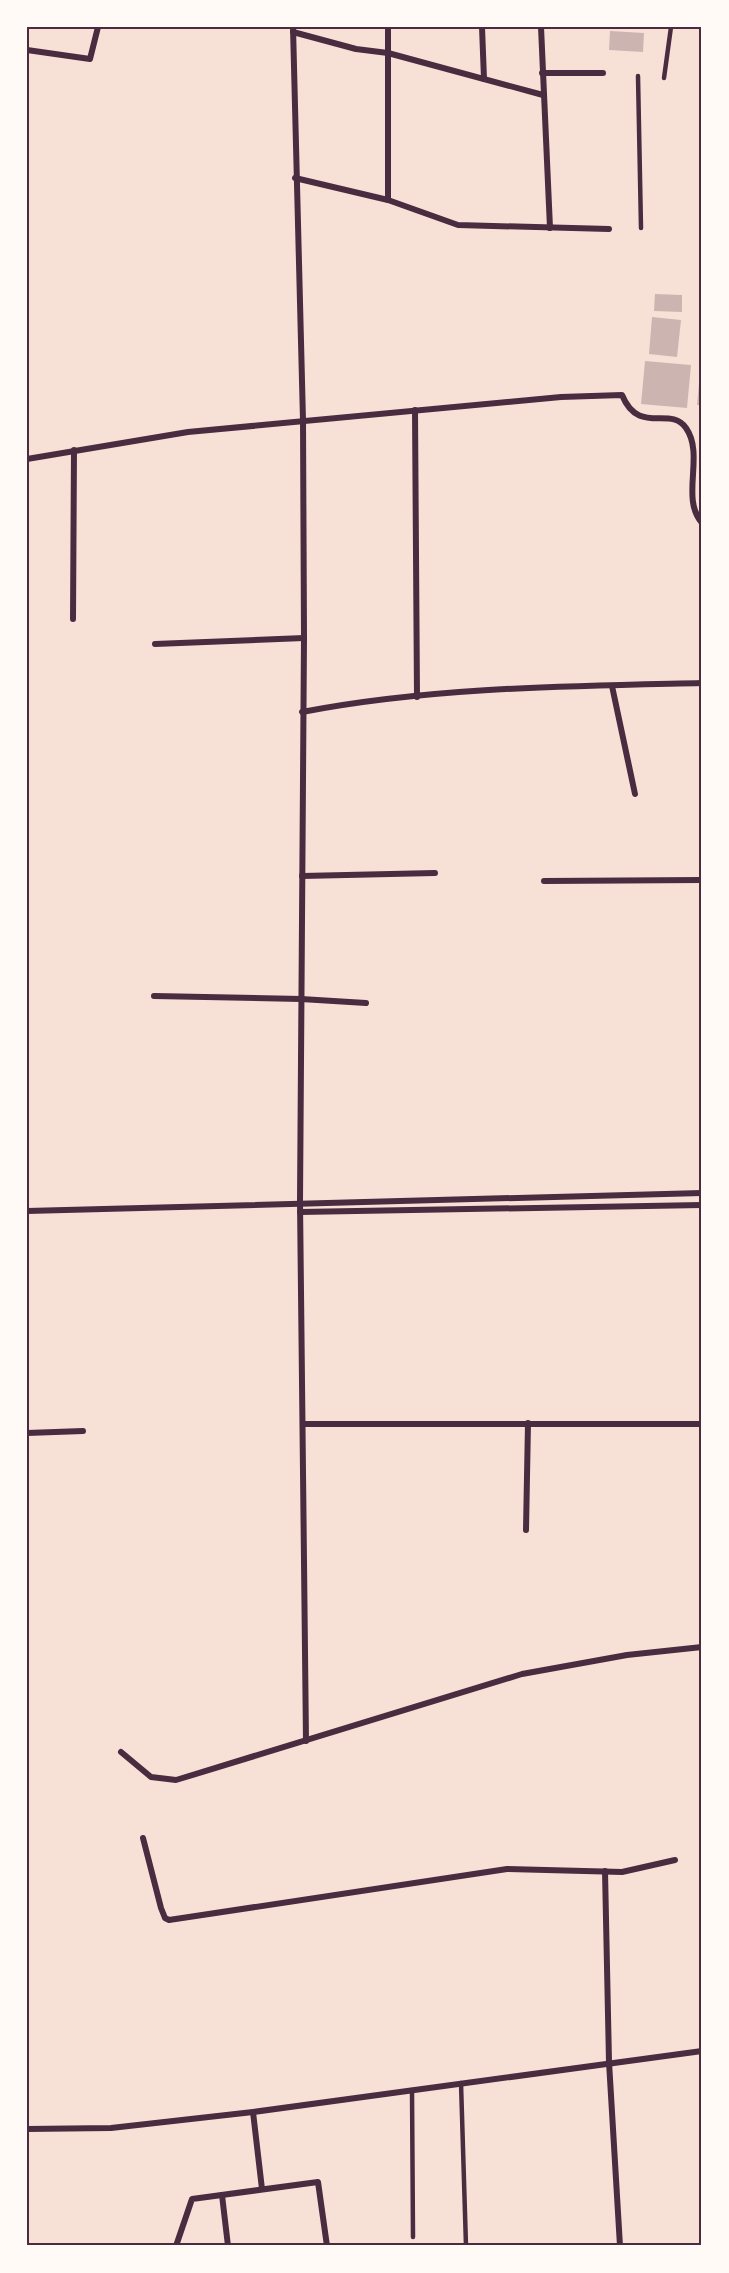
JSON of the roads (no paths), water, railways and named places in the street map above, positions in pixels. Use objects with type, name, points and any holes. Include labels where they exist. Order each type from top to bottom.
[{"type":"street","points":[[27,51],[90,59],[98,27]]},
{"type":"street","points":[[388,27],[388,200]]},
{"type":"street","points":[[482,27],[484,79]]},
{"type":"street","points":[[541,27],[550,228]]},
{"type":"street","points":[[306,1741],[300,1212],[304,638],[303,420],[295,178],[293,29],[356,49],[388,53],[543,95]]},
{"type":"street","points":[[542,73],[603,73]]},
{"type":"street","points":[[295,178],[388,200],[458,225],[609,229]]},
{"type":"street","points":[[27,459],[188,432],[561,397],[622,395],[628,409],[636,415],[677,421],[688,430],[693,455],[695,509],[702,523]]},
{"type":"street","points":[[415,410],[417,697]]},
{"type":"street","points":[[74,450],[74,619]]},
{"type":"street","points":[[155,644],[304,638]]},
{"type":"street","points":[[302,712],[351,702],[507,690],[702,683]]},
{"type":"street","points":[[612,686],[635,794]]},
{"type":"street","points":[[302,876],[435,873]]},
{"type":"street","points":[[544,881],[702,880]]},
{"type":"street","points":[[154,996],[301,999],[366,1003]]},
{"type":"street","points":[[27,1211],[300,1202],[702,1194]]},
{"type":"street","points":[[300,1212],[702,1205]]},
{"type":"street","points":[[526,1530],[528,1423]]},
{"type":"street","points":[[303,1424],[702,1424]]},
{"type":"street","points":[[27,1433],[83,1431]]},
{"type":"street","points":[[121,1752],[151,1777],[176,1780],[522,1674],[627,1655],[702,1647]]},
{"type":"street","points":[[143,1838],[160,1908],[165,1918],[169,1920],[507,1869],[622,1872],[675,1860]]},
{"type":"street","points":[[605,1871],[609,2062],[621,2246]]},
{"type":"street","points":[[27,2129],[111,2128],[253,2112],[702,2050]]},
{"type":"street","points":[[253,2112],[262,2189]]},
{"type":"street","points":[[176,2246],[192,2199],[318,2182],[327,2246]]},
{"type":"street","points":[[222,2195],[228,2246]]},
{"type":"lane","points":[[664,78],[671,27]]},
{"type":"lane","points":[[638,76],[641,228]]},
{"type":"lane","points":[[461,2083],[466,2246]]},
{"type":"lane","points":[[411,2090],[413,2237]]}]
